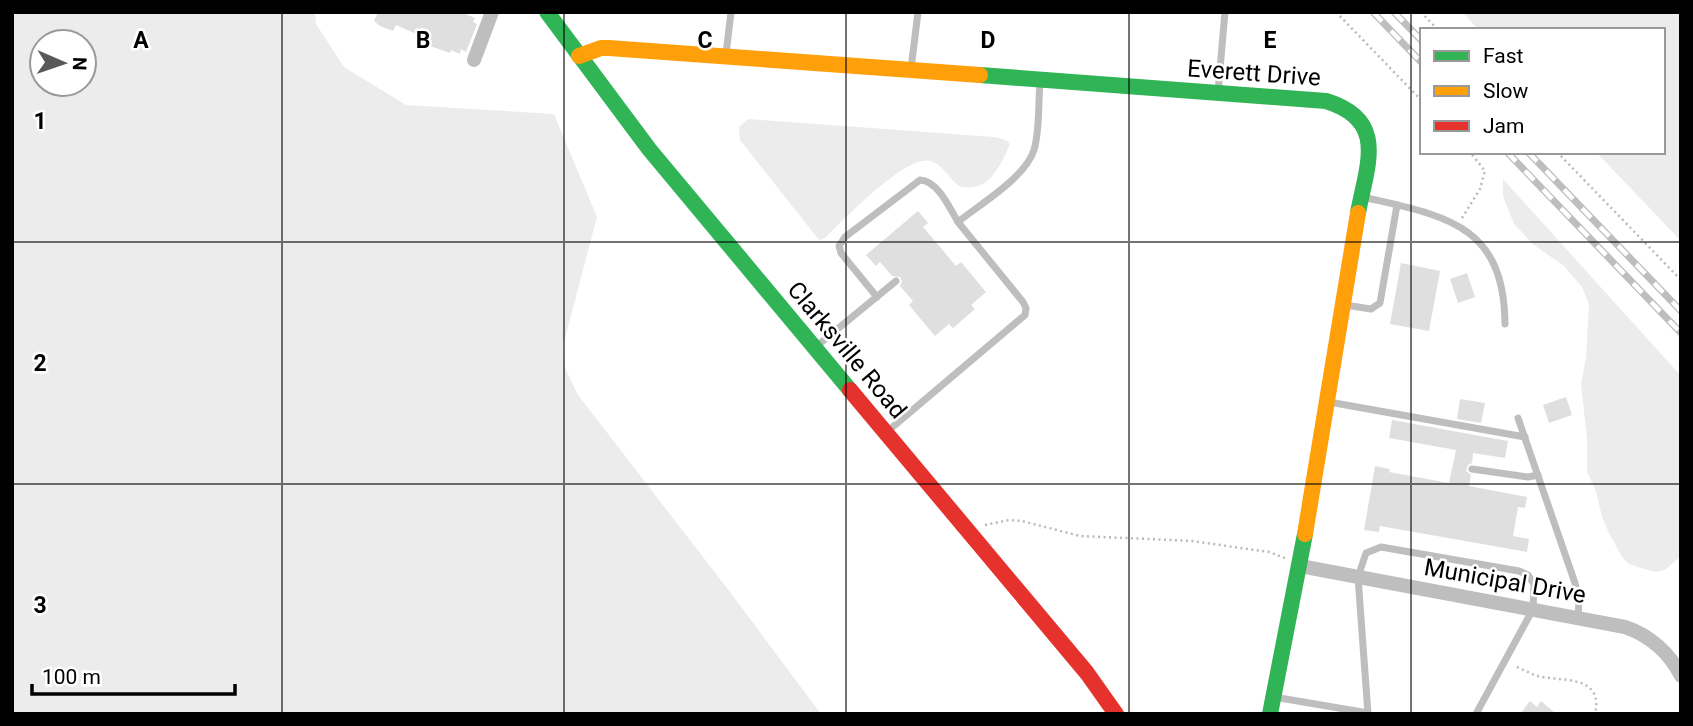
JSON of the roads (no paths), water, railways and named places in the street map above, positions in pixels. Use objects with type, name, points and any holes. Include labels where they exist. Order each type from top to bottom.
[{"type":"street","points":[[474,60],[492,12]]},
{"type":"street","name":"Clarksville Road","points":[[547,12],[649,149],[1087,673],[1116,714]]},
{"type":"street","name":"Everett Drive","points":[[579,56],[601,48],[726,55],[1326,101],[1346,107],[1362,123],[1368,137],[1369,156],[1301,564],[1270,714]]},
{"type":"street","name":"Municipal Drive","points":[[1301,564],[1625,627],[1649,638],[1671,660],[1681,677]]},
{"type":"lane","points":[[726,55],[731,12]]},
{"type":"lane","points":[[911,69],[918,12]]},
{"type":"lane","points":[[1217,93],[1225,12]]},
{"type":"lane","points":[[958,222],[1019,173],[1031,156],[1036,135],[1040,79]]},
{"type":"lane","points":[[877,297],[841,253],[840,243],[920,180],[932,184],[946,200],[958,222],[1026,308],[1025,315],[886,432]]},
{"type":"lane","points":[[1362,197],[1437,214],[1458,225],[1478,241],[1495,266],[1504,294],[1505,324]]},
{"type":"lane","points":[[1344,305],[1371,309],[1380,303],[1397,205]]},
{"type":"lane","points":[[815,348],[896,281]]},
{"type":"lane","points":[[1328,402],[1525,437]]},
{"type":"lane","points":[[1518,418],[1578,592],[1578,617]]},
{"type":"lane","points":[[1472,469],[1528,477],[1538,475]]},
{"type":"lane","points":[[1274,697],[1368,713],[1358,577],[1366,553],[1377,547],[1387,547],[1525,573],[1530,577],[1535,587],[1533,609],[1476,714]]},
{"type":"railway","points":[[1373,12],[1420,61]]},
{"type":"railway","points":[[1394,12],[1420,39]]},
{"type":"railway","points":[[1509,154],[1681,333]]},
{"type":"railway","points":[[1530,154],[1681,311]]}]
